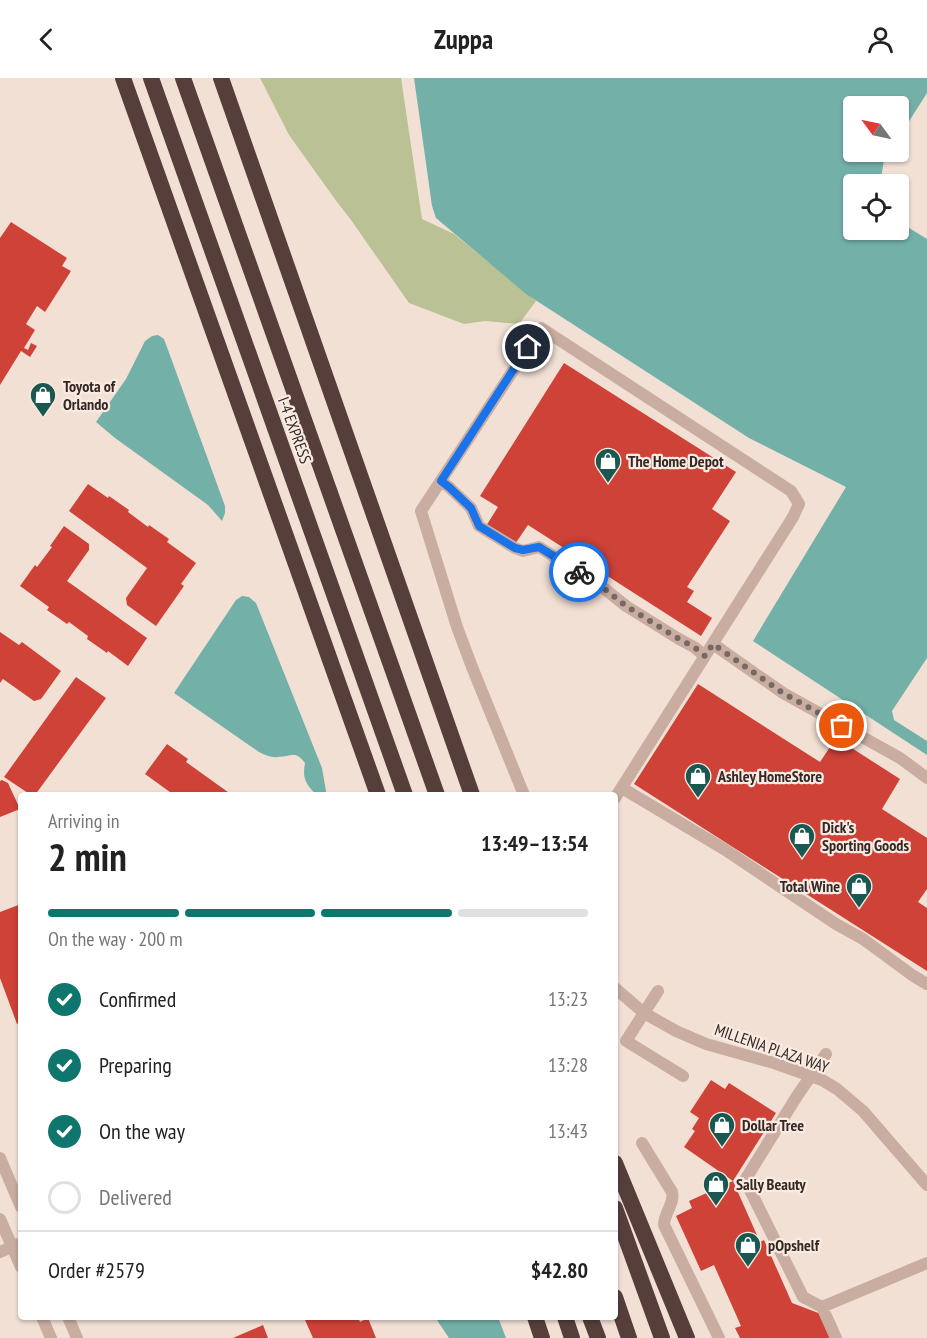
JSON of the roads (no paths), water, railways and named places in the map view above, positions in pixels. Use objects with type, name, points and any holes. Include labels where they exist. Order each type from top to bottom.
[{"type":"highway","points":[[123,78],[377,792]]},
{"type":"highway","name":"I-4 EXPRESS","points":[[151,78],[404,792]]},
{"type":"highway","name":"I-4 EXPRESS","points":[[183,78],[436,792]]},
{"type":"highway","points":[[221,78],[471,792]]},
{"type":"highway","points":[[618,1171],[687,1338]]},
{"type":"highway","points":[[618,1216],[662,1338]]},
{"type":"highway","points":[[618,1306],[629,1338]]},
{"type":"highway","points":[[537,1320],[542,1338]]},
{"type":"highway","points":[[566,1320],[572,1338]]},
{"type":"highway","points":[[591,1320],[598,1338]]},
{"type":"street","points":[[523,792],[457,627],[421,511],[541,328],[791,491],[799,504],[794,517],[618,793],[724,849],[836,924],[863,939],[927,984]]},
{"type":"street","points":[[441,481],[471,508],[479,526],[515,548],[523,550],[539,547],[705,656]]},
{"type":"street","points":[[713,644],[783,693],[900,758],[927,778]]},
{"type":"street","name":"MILLENIA PLAZA WAY","points":[[618,991],[644,1013],[676,1031],[706,1044],[774,1063],[822,1080],[837,1089],[863,1111],[927,1185]]},
{"type":"street","points":[[658,991],[626,1041],[683,1076]]},
{"type":"street","points":[[826,1054],[745,1180],[803,1297],[822,1307],[836,1338]]},
{"type":"street","points":[[642,1143],[672,1192],[673,1197],[663,1225],[719,1338]]},
{"type":"street","points":[[0,1158],[18,1200]]},
{"type":"street","points":[[0,1219],[18,1261]]},
{"type":"street","points":[[822,1307],[927,1263]]},
{"type":"street","points":[[43,1320],[51,1338]]},
{"type":"street","points":[[69,1320],[77,1338]]},
{"type":"water","points":[[414,78],[927,78],[927,93],[909,121],[909,96],[843,96],[843,162],[884,162],[882,174],[843,174],[843,240],[909,240],[909,228],[927,239],[927,658],[892,711],[894,720],[927,741],[927,755],[753,641],[846,487],[749,438],[526,294],[436,218],[432,206]]},
{"type":"water","points":[[158,335],[164,339],[225,506],[222,521],[208,505],[96,422],[126,379],[145,341]]},
{"type":"water","points":[[242,596],[249,597],[256,603],[322,768],[326,792],[315,792],[308,784],[304,773],[305,763],[298,757],[293,755],[273,757],[259,752],[174,693],[236,600]]},
{"type":"water","points":[[437,1320],[499,1320],[506,1338],[449,1338]]},
{"type":"place","name":"Toyota of Orlando","points":[[43,418]]},
{"type":"place","name":"The Home Depot","points":[[608,484]]},
{"type":"place","name":"Ashley HomeStore","points":[[698,799]]},
{"type":"place","name":"Dick's Sporting Goods","points":[[802,859]]},
{"type":"place","name":"Total Wine","points":[[859,909]]},
{"type":"place","name":"Dollar Tree","points":[[722,1148]]},
{"type":"place","name":"Sally Beauty","points":[[716,1207]]},
{"type":"place","name":"pOpshelf","points":[[748,1268]]}]
